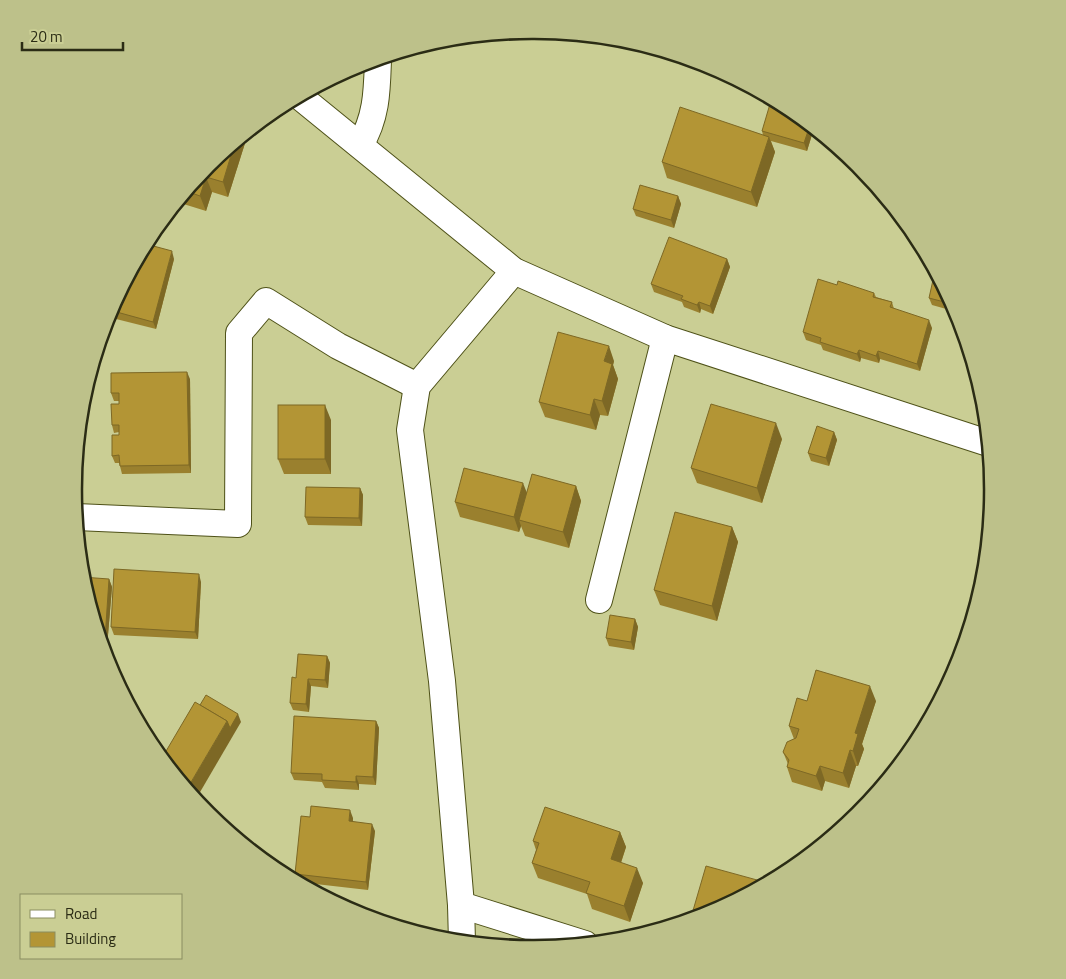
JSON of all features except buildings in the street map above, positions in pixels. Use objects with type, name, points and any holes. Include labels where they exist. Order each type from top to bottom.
[{"type":"street","points":[[360,145],[370,128],[376,100],[378,67]]},
{"type":"street","points":[[305,101],[514,270],[664,338],[981,440]]},
{"type":"street","points":[[462,934],[442,681],[410,430],[418,386],[514,270]]},
{"type":"street","points":[[83,517],[238,524],[239,333],[266,301],[338,346],[418,386]]},
{"type":"street","points":[[599,600],[664,338]]},
{"type":"street","points":[[461,905],[567,938]]}]
